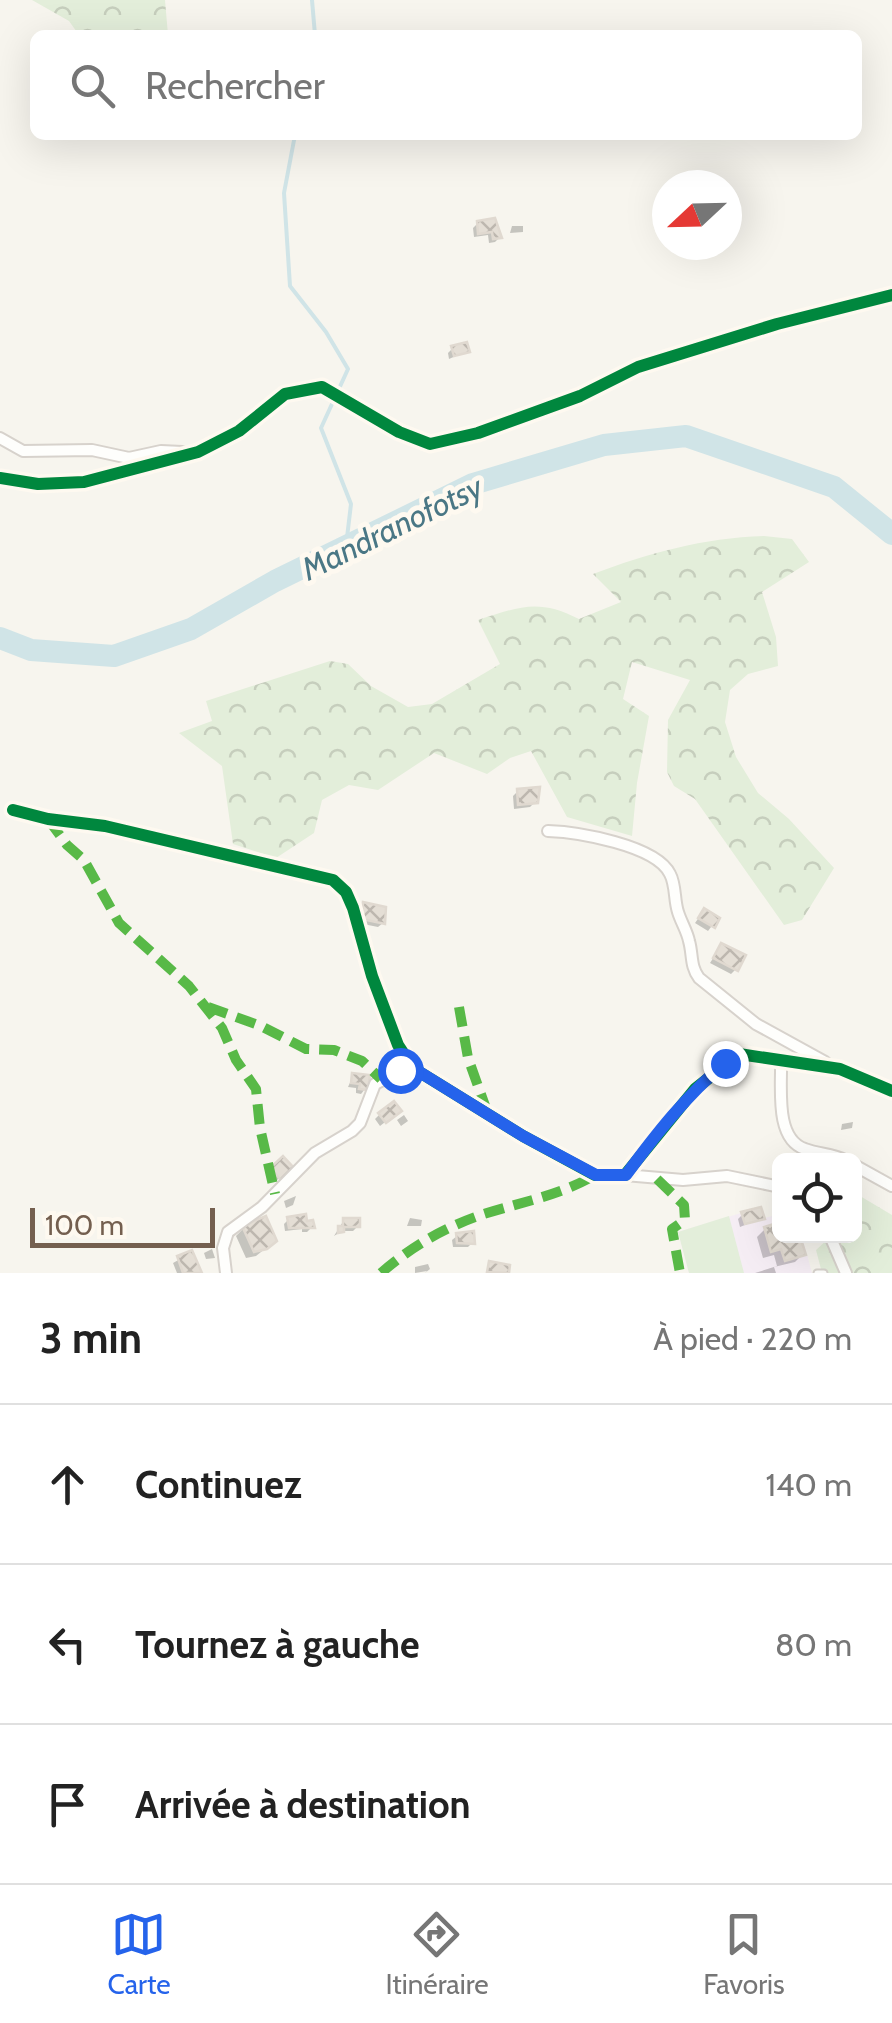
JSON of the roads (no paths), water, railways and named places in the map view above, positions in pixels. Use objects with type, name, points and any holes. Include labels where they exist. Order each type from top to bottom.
[{"type":"street","points":[[0,478],[38,484],[84,482],[198,452],[239,431],[285,394],[322,387],[399,432],[430,444],[478,433],[580,396],[638,366],[777,324],[892,295]]},
{"type":"street","points":[[0,438],[23,451],[92,450],[129,458],[161,451],[198,452]]},
{"type":"street","points":[[13,810],[48,820],[105,826],[332,880],[346,892],[398,1046],[413,1068],[523,1136],[596,1175],[683,1180],[727,1176],[772,1186]]},
{"type":"street","points":[[548,831],[640,850],[658,860],[669,870],[676,908],[689,940],[693,970],[699,978],[756,1024],[798,1050],[892,1091]]},
{"type":"street","points":[[626,1175],[676,1110],[739,1054],[840,1069]]},
{"type":"street","points":[[781,1059],[788,1138],[802,1149],[827,1153]]},
{"type":"street","points":[[226,1273],[223,1248],[228,1232],[262,1207],[315,1153],[360,1122],[375,1084],[400,1070],[413,1068]]},
{"type":"street","points":[[862,1169],[892,1186]]},
{"type":"street","points":[[833,1243],[846,1273]]},
{"type":"lane","points":[[816,1272],[824,1273]]},
{"type":"waterway","points":[[312,0],[315,30]]},
{"type":"waterway","points":[[294,140],[284,193],[290,286],[326,332],[348,369],[321,428],[351,504],[346,546]]},
{"type":"waterway","name":"Mandranofotsy","points":[[0,638],[31,650],[114,656],[191,629],[275,581],[473,484],[604,445],[686,436],[834,487],[892,534]]}]
